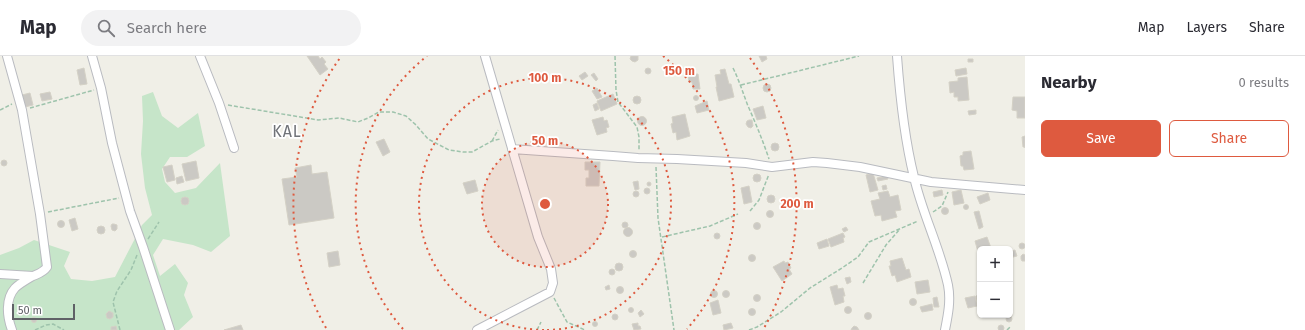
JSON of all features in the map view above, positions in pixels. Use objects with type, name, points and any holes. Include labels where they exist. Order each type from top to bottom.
[{"type":"street","points":[[7,56],[22,110],[40,214],[47,267],[44,272],[33,276],[15,288],[8,300],[8,320],[12,330]]},
{"type":"street","points":[[92,56],[101,88],[112,143],[130,211],[170,330]]},
{"type":"street","points":[[200,56],[219,103],[234,148]]},
{"type":"street","points":[[477,330],[550,292],[553,283],[551,269],[538,237],[503,122],[485,56]]},
{"type":"street","points":[[897,56],[901,110],[914,178],[926,218],[940,256],[948,286],[949,304],[945,330]]},
{"type":"street","points":[[512,149],[638,158],[746,163],[772,167],[813,162],[827,162],[860,167],[931,182],[1025,190]]},
{"type":"street","points":[[0,274],[33,276]]},
{"type":"path","points":[[616,56],[616,90],[618,102],[637,127],[639,137],[638,158]]},
{"type":"path","points":[[741,84],[859,56]]},
{"type":"path","points":[[733,68],[763,139],[772,167],[759,200],[750,211]]},
{"type":"path","points":[[22,110],[101,88]]},
{"type":"path","points":[[0,110],[20,101]]},
{"type":"path","points":[[219,103],[318,120],[339,118],[358,122],[379,112],[393,112],[406,116],[428,139],[449,150],[463,152],[472,152],[492,141],[508,137]]},
{"type":"path","points":[[492,141],[503,122]]},
{"type":"path","points":[[656,159],[658,218],[662,237],[674,330]]},
{"type":"path","points":[[748,330],[781,312],[810,288],[858,257],[868,242],[926,218],[942,206],[948,192],[963,185]]},
{"type":"path","points":[[40,214],[126,196]]},
{"type":"path","points":[[662,237],[710,226],[738,214]]},
{"type":"path","points":[[120,330],[113,302],[117,291],[131,270],[136,256],[159,222]]},
{"type":"path","points":[[863,283],[886,245],[901,228]]},
{"type":"path","points":[[550,292],[567,322],[584,330]]},
{"type":"path","points":[[537,330],[541,322]]},
{"type":"path","points":[[36,330],[46,325],[53,324],[64,330]]},
{"type":"path","points":[[1007,330],[1011,326]]},
{"type":"green space","points":[[153,92],[162,116],[178,128],[198,113],[205,146],[187,157],[170,157],[162,169],[165,182],[175,193],[196,188],[220,163],[230,236],[211,252],[193,245],[163,239],[153,255],[160,276],[175,264],[188,283],[184,295],[193,317],[179,330],[0,330],[0,255],[19,248],[34,240],[70,252],[64,266],[71,279],[92,281],[115,277],[142,225],[152,215],[145,188],[141,154],[143,121],[142,96]]},
{"type":"building","points":[[307,56],[318,56],[320,59],[322,57],[326,62],[324,64],[328,69],[320,75]]},
{"type":"building","points":[[631,56],[638,56],[638,60],[635,62],[632,61],[630,59]]},
{"type":"building","points":[[759,56],[766,56],[767,59],[762,62]]},
{"type":"building","points":[[968,59],[973,59],[973,62],[968,62]]},
{"type":"building","points":[[84,68],[87,84],[80,85],[77,70]]},
{"type":"building","points":[[648,68],[651,71],[648,74],[645,71]]},
{"type":"building","points":[[966,68],[967,74],[956,76],[955,70]]},
{"type":"building","points":[[725,69],[734,97],[719,101],[715,75],[721,74],[720,70]]},
{"type":"building","points":[[585,72],[588,76],[582,80],[579,76]]},
{"type":"building","points":[[594,73],[598,79],[596,81],[591,75]]},
{"type":"building","points":[[698,74],[700,89],[693,89],[692,82],[689,82],[688,75]]},
{"type":"building","points":[[967,77],[969,100],[958,101],[958,97],[954,97],[954,92],[950,93],[949,82],[958,81],[958,78]]},
{"type":"building","points":[[767,84],[770,85],[770,91],[767,92],[764,91],[763,88],[764,85]]},
{"type":"building","points":[[597,88],[602,97],[597,99],[592,91]]},
{"type":"building","points":[[50,92],[52,99],[42,101],[40,94]]},
{"type":"building","points":[[30,93],[33,105],[25,107],[22,95]]},
{"type":"building","points":[[613,94],[617,104],[601,111],[597,101]]},
{"type":"building","points":[[696,95],[699,98],[696,101],[693,98]]},
{"type":"building","points":[[637,96],[640,97],[640,103],[637,104],[634,103],[633,100],[634,97]]},
{"type":"building","points":[[1013,97],[1025,97],[1025,118],[1017,118],[1017,111],[1012,110]]},
{"type":"building","points":[[707,101],[709,110],[697,113],[695,106]]},
{"type":"building","points":[[597,103],[599,109],[595,111],[593,105]]},
{"type":"building","points":[[763,106],[766,118],[757,120],[753,109]]},
{"type":"building","points":[[976,110],[976,114],[969,115],[968,111]]},
{"type":"building","points":[[685,114],[690,136],[677,140],[676,132],[673,133],[671,124],[673,123],[672,117]]},
{"type":"building","points":[[642,116],[647,121],[642,126],[637,121]]},
{"type":"building","points":[[603,117],[604,121],[607,120],[609,127],[606,128],[607,132],[597,135],[592,120]]},
{"type":"building","points":[[749,120],[752,120],[753,126],[751,128],[746,124]]},
{"type":"building","points":[[1025,136],[1025,147],[1023,147],[1022,137]]},
{"type":"building","points":[[384,139],[390,152],[383,156],[376,142]]},
{"type":"building","points":[[775,143],[778,144],[778,150],[775,151],[772,150],[771,147],[772,144]]},
{"type":"building","points":[[971,151],[974,169],[964,170],[963,166],[961,166],[960,156],[963,155],[963,152]]},
{"type":"building","points":[[4,160],[7,163],[4,166],[1,163]]},
{"type":"building","points":[[196,161],[199,178],[186,181],[182,164]]},
{"type":"building","points":[[585,162],[600,162],[599,186],[586,186],[586,178],[589,178],[589,170],[585,170]]},
{"type":"building","points":[[172,165],[175,180],[167,182],[163,167]]},
{"type":"building","points":[[311,165],[312,174],[327,172],[334,218],[289,225],[282,179],[297,177],[295,168]]},
{"type":"building","points":[[873,173],[878,190],[870,192],[866,175]]},
{"type":"building","points":[[757,174],[760,175],[760,181],[757,182],[754,181],[753,178],[754,175]]},
{"type":"building","points":[[182,176],[184,182],[177,184],[176,178]]},
{"type":"building","points":[[887,176],[888,179],[878,181],[877,178]]},
{"type":"building","points":[[475,180],[478,191],[467,194],[463,183]]},
{"type":"building","points":[[638,181],[639,189],[635,190],[633,182]]},
{"type":"building","points":[[647,182],[651,182],[651,186],[647,186]]},
{"type":"building","points":[[886,185],[887,189],[883,190],[882,186]]},
{"type":"building","points":[[749,186],[752,202],[744,204],[741,188]]},
{"type":"building","points":[[647,188],[650,191],[647,194],[644,191]]},
{"type":"building","points":[[942,190],[943,195],[934,197],[933,192]]},
{"type":"building","points":[[961,190],[964,203],[954,205],[952,192]]},
{"type":"building","points":[[636,191],[639,194],[636,197],[633,194]]},
{"type":"building","points":[[888,191],[890,197],[898,195],[901,210],[895,211],[897,217],[882,221],[881,215],[875,216],[871,201],[880,199],[878,193]]},
{"type":"building","points":[[988,193],[990,200],[980,204],[977,197]]},
{"type":"building","points":[[771,195],[774,196],[774,202],[771,203],[768,202],[767,199],[768,196]]},
{"type":"building","points":[[185,197],[188,198],[188,204],[185,205],[182,204],[181,201],[182,198]]},
{"type":"building","points":[[964,205],[968,205],[968,209],[964,209]]},
{"type":"building","points":[[945,207],[948,208],[948,214],[945,215],[942,214],[941,211],[942,208]]},
{"type":"building","points":[[770,210],[773,211],[773,217],[770,218],[767,217],[766,214],[767,211]]},
{"type":"building","points":[[979,211],[983,227],[979,229],[974,212]]},
{"type":"building","points":[[75,218],[78,229],[72,231],[69,220]]},
{"type":"building","points":[[61,221],[64,224],[61,227],[58,224]]},
{"type":"building","points":[[625,222],[628,225],[625,228],[622,225]]},
{"type":"building","points":[[757,222],[760,223],[760,229],[757,230],[754,229],[753,226],[754,223]]},
{"type":"building","points":[[112,224],[117,225],[117,229],[115,231],[112,230]]},
{"type":"building","points":[[101,226],[104,227],[104,233],[101,234],[98,233],[97,230],[98,227]]},
{"type":"building","points":[[628,227],[633,232],[628,237],[623,232]]},
{"type":"building","points":[[846,227],[848,230],[844,232],[842,229]]},
{"type":"building","points":[[717,233],[720,236],[717,239],[714,236]]},
{"type":"building","points":[[843,233],[845,237],[843,238],[844,242],[831,247],[828,239]]},
{"type":"building","points":[[987,237],[990,246],[977,246],[977,248],[975,241]]},
{"type":"building","points":[[827,239],[829,246],[819,249],[817,243]]},
{"type":"building","points":[[1022,243],[1025,246],[1022,249],[1019,246]]},
{"type":"building","points":[[633,250],[636,251],[636,257],[633,258],[630,257],[629,254],[630,251]]},
{"type":"building","points":[[1013,250],[1015,250],[1017,256],[1013,257]]},
{"type":"building","points":[[338,251],[340,265],[329,267],[327,253]]},
{"type":"building","points":[[752,254],[756,258],[752,262],[748,258]]},
{"type":"building","points":[[1023,254],[1025,255],[1025,261],[1022,261],[1021,259]]},
{"type":"building","points":[[902,258],[906,270],[909,269],[911,277],[897,282],[895,275],[892,276],[889,266],[891,266],[890,261]]},
{"type":"building","points":[[784,261],[785,263],[788,262],[791,268],[789,269],[792,274],[782,281],[773,267]]},
{"type":"building","points":[[617,263],[621,263],[623,267],[621,271],[617,271],[615,269],[615,265]]},
{"type":"building","points":[[612,269],[615,272],[612,275],[609,272]]},
{"type":"building","points":[[850,277],[851,282],[847,284],[845,278]]},
{"type":"building","points":[[928,280],[930,292],[917,294],[915,282]]},
{"type":"building","points":[[609,285],[610,289],[606,290],[605,287]]},
{"type":"building","points":[[837,285],[838,289],[843,288],[845,296],[843,296],[844,302],[835,305],[830,287]]},
{"type":"building","points":[[620,286],[623,287],[623,293],[620,294],[617,293],[616,290],[617,287]]},
{"type":"building","points":[[714,290],[717,291],[717,297],[714,298],[711,297],[710,294],[711,291]]},
{"type":"building","points":[[726,290],[729,291],[729,297],[726,298],[723,297],[722,294],[723,291]]},
{"type":"building","points":[[757,294],[760,295],[760,301],[757,302],[754,301],[753,298],[754,295]]},
{"type":"building","points":[[975,296],[977,306],[968,308],[965,298]]},
{"type":"building","points":[[937,297],[939,307],[934,307],[933,298]]},
{"type":"building","points":[[913,298],[916,299],[916,305],[913,306],[910,305],[909,302],[910,299]]},
{"type":"building","points":[[718,300],[721,313],[713,315],[710,303]]},
{"type":"building","points":[[932,304],[933,310],[922,312],[920,307]]},
{"type":"building","points":[[848,306],[851,307],[851,313],[848,314],[845,313],[844,310],[845,307]]},
{"type":"building","points":[[629,308],[633,308],[633,312],[629,312]]},
{"type":"building","points":[[752,308],[755,309],[755,315],[752,316],[749,315],[748,312],[749,309]]},
{"type":"building","points":[[641,310],[644,314],[640,317],[638,313]]},
{"type":"building","points":[[109,311],[113,313],[113,317],[110,319],[107,318],[106,314]]},
{"type":"building","points":[[868,312],[871,313],[871,319],[868,320],[865,319],[864,316],[865,313]]},
{"type":"building","points":[[615,314],[618,317],[615,320],[612,317]]},
{"type":"building","points":[[34,317],[37,320],[34,323],[31,320]]},
{"type":"building","points":[[1006,318],[1012,318],[1009,322],[1006,319]]},
{"type":"building","points":[[595,321],[598,324],[595,327],[592,324]]},
{"type":"building","points":[[638,323],[638,326],[640,326],[641,329],[634,330],[632,324]]},
{"type":"building","points":[[731,323],[733,328],[724,330],[723,325]]},
{"type":"building","points":[[241,325],[243,330],[224,330]]},
{"type":"building","points":[[1001,325],[1004,328],[1001,331],[998,328]]},
{"type":"building","points":[[116,326],[117,330],[111,330],[111,327]]},
{"type":"building","points":[[854,326],[857,327],[859,330],[851,330]]},
{"type":"district","name":"KAL","points":[[287,131]]}]
